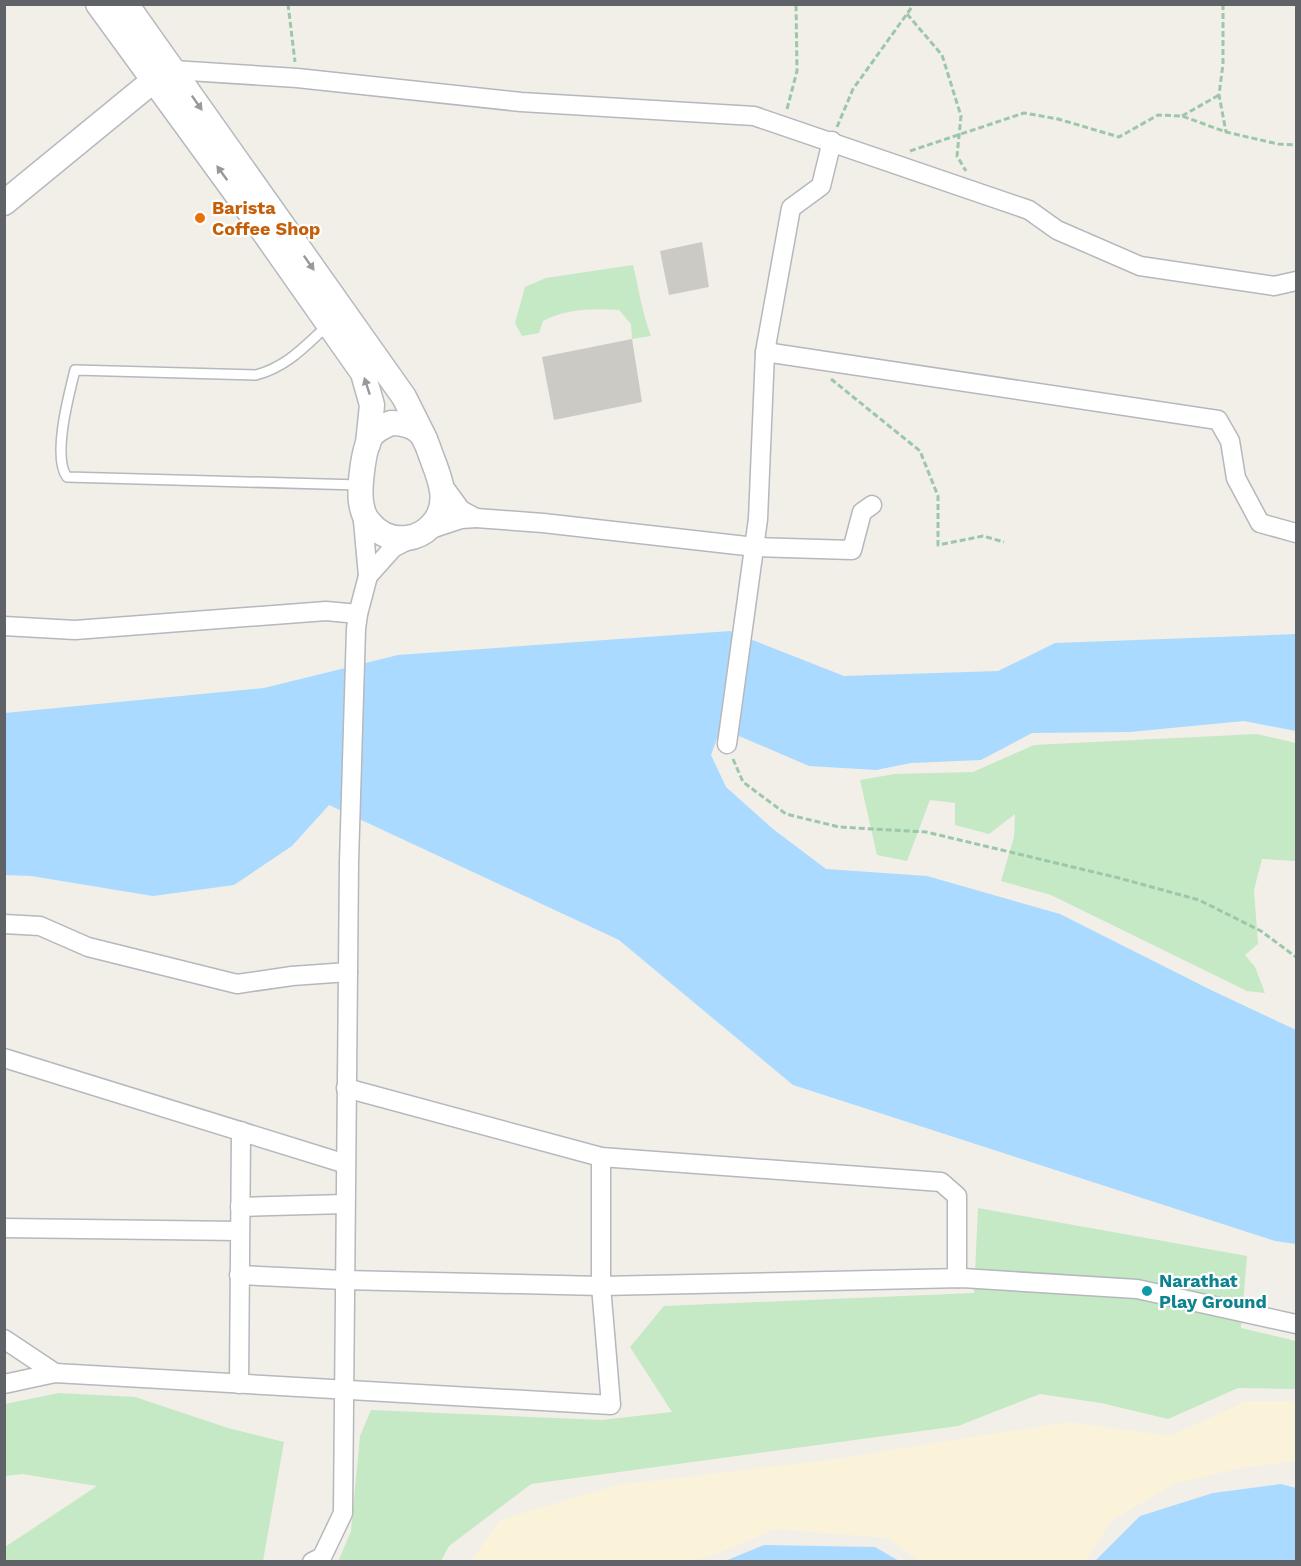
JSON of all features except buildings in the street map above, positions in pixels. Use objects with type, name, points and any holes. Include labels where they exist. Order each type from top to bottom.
[{"type":"street","points":[[98,4],[164,75],[404,397],[425,439],[442,484],[444,498],[441,511],[435,522],[420,534],[393,548],[368,576]]},
{"type":"street","points":[[126,4],[164,75],[328,325],[363,373],[372,405],[362,485],[368,576],[357,621],[349,862],[343,1513],[322,1557],[312,1562]]},
{"type":"street","points":[[4,204],[164,75],[297,78],[521,102],[754,116],[1029,210],[1057,230],[1140,266],[1274,286],[1296,281]]},
{"type":"street","points":[[726,744],[758,519],[765,352],[791,208],[821,186],[832,141]]},
{"type":"street","points":[[765,352],[1218,420],[1230,441],[1236,478],[1260,523],[1296,533]]},
{"type":"street","points":[[368,444],[373,434],[381,427],[391,423],[411,426],[425,439]]},
{"type":"street","points":[[442,484],[461,510],[476,518]]},
{"type":"street","points":[[362,509],[367,521],[382,533],[401,539],[461,519],[476,518],[543,523],[754,547],[852,550],[862,512],[873,505]]},
{"type":"street","points":[[4,626],[75,630],[314,612],[357,621]]},
{"type":"street","points":[[4,924],[40,926],[88,947],[237,984],[292,976],[348,972]]},
{"type":"street","points":[[4,1058],[346,1164]]},
{"type":"street","points":[[346,1088],[601,1157],[942,1182],[957,1196],[957,1278]]},
{"type":"street","points":[[238,1384],[241,1131]]},
{"type":"street","points":[[4,1384],[55,1373],[611,1405],[601,1286],[601,1157]]},
{"type":"street","points":[[240,1207],[345,1204]]},
{"type":"street","points":[[4,1228],[240,1232]]},
{"type":"street","points":[[239,1275],[344,1280],[601,1286],[957,1278],[1137,1289],[1296,1324]]},
{"type":"street","points":[[4,1339],[55,1373]]},
{"type":"lane","points":[[328,325],[285,364],[256,375],[75,370],[64,415],[61,460],[67,477],[362,485]]},
{"type":"path","points":[[288,4],[297,78]]},
{"type":"path","points":[[783,126],[797,71],[796,4]]},
{"type":"path","points":[[832,141],[852,89],[914,4]]},
{"type":"path","points":[[1223,4],[1223,64],[1219,95],[1226,132]]},
{"type":"path","points":[[907,14],[942,55],[961,116],[957,156],[980,193]]},
{"type":"path","points":[[1182,116],[1219,95]]},
{"type":"path","points":[[884,159],[1023,113],[1058,119],[1119,137],[1158,115],[1182,116],[1226,132],[1278,144],[1296,145]]},
{"type":"path","points":[[804,357],[920,451],[938,496],[938,545],[983,536],[1004,542]]},
{"type":"path","points":[[726,744],[743,782],[786,814],[840,827],[927,832],[1131,881],[1199,900],[1262,931],[1296,957]]},
{"type":"green space","points":[[633,265],[651,336],[632,339],[631,324],[619,310],[600,309],[580,310],[551,317],[543,321],[539,333],[522,336],[515,323],[525,287],[546,278]]},
{"type":"green space","points":[[1257,734],[1296,743],[1296,861],[1262,859],[1254,890],[1258,944],[1245,955],[1255,967],[1265,993],[1247,991],[1051,895],[1001,881],[1014,837],[1015,814],[989,834],[955,825],[955,803],[930,800],[907,861],[877,855],[860,780],[895,774],[973,772],[1034,745]]},
{"type":"green space","points":[[978,1208],[1247,1256],[1241,1328],[1296,1341],[1296,1389],[1238,1388],[1168,1419],[1101,1403],[1040,1394],[958,1426],[531,1484],[449,1546],[441,1561],[338,1562],[351,1531],[360,1436],[371,1410],[601,1420],[672,1412],[630,1347],[664,1306],[974,1293]]},
{"type":"green space","points":[[59,1393],[135,1397],[228,1428],[284,1442],[263,1561],[5,1561],[5,1547],[97,1486],[22,1474],[5,1476],[5,1404]]},
{"type":"sand","points":[[1247,1401],[1296,1401],[1296,1461],[1241,1468],[1176,1483],[1112,1520],[1085,1561],[919,1561],[888,1538],[776,1529],[708,1557],[687,1561],[471,1561],[500,1520],[617,1485],[822,1461],[1069,1422],[1170,1436]]},
{"type":"water","points":[[730,631],[844,676],[998,671],[1055,643],[1296,634],[1296,731],[1244,721],[1130,732],[1032,733],[981,760],[911,763],[876,770],[809,766],[739,736],[719,733],[711,755],[726,787],[773,829],[826,869],[927,876],[1060,914],[1296,1030],[1296,1244],[1275,1241],[793,1085],[619,940],[329,805],[292,846],[234,885],[153,896],[31,876],[5,875],[5,713],[264,688],[398,655]]},
{"type":"water","points":[[1281,1484],[1296,1488],[1296,1561],[1095,1561],[1140,1516],[1213,1493]]},
{"type":"water","points":[[764,1545],[875,1547],[899,1561],[725,1561]]},
{"type":"place","name":"Barista Coffee Shop","points":[[200,218]]},
{"type":"place","name":"Narathat Play Ground","points":[[1147,1291]]}]
